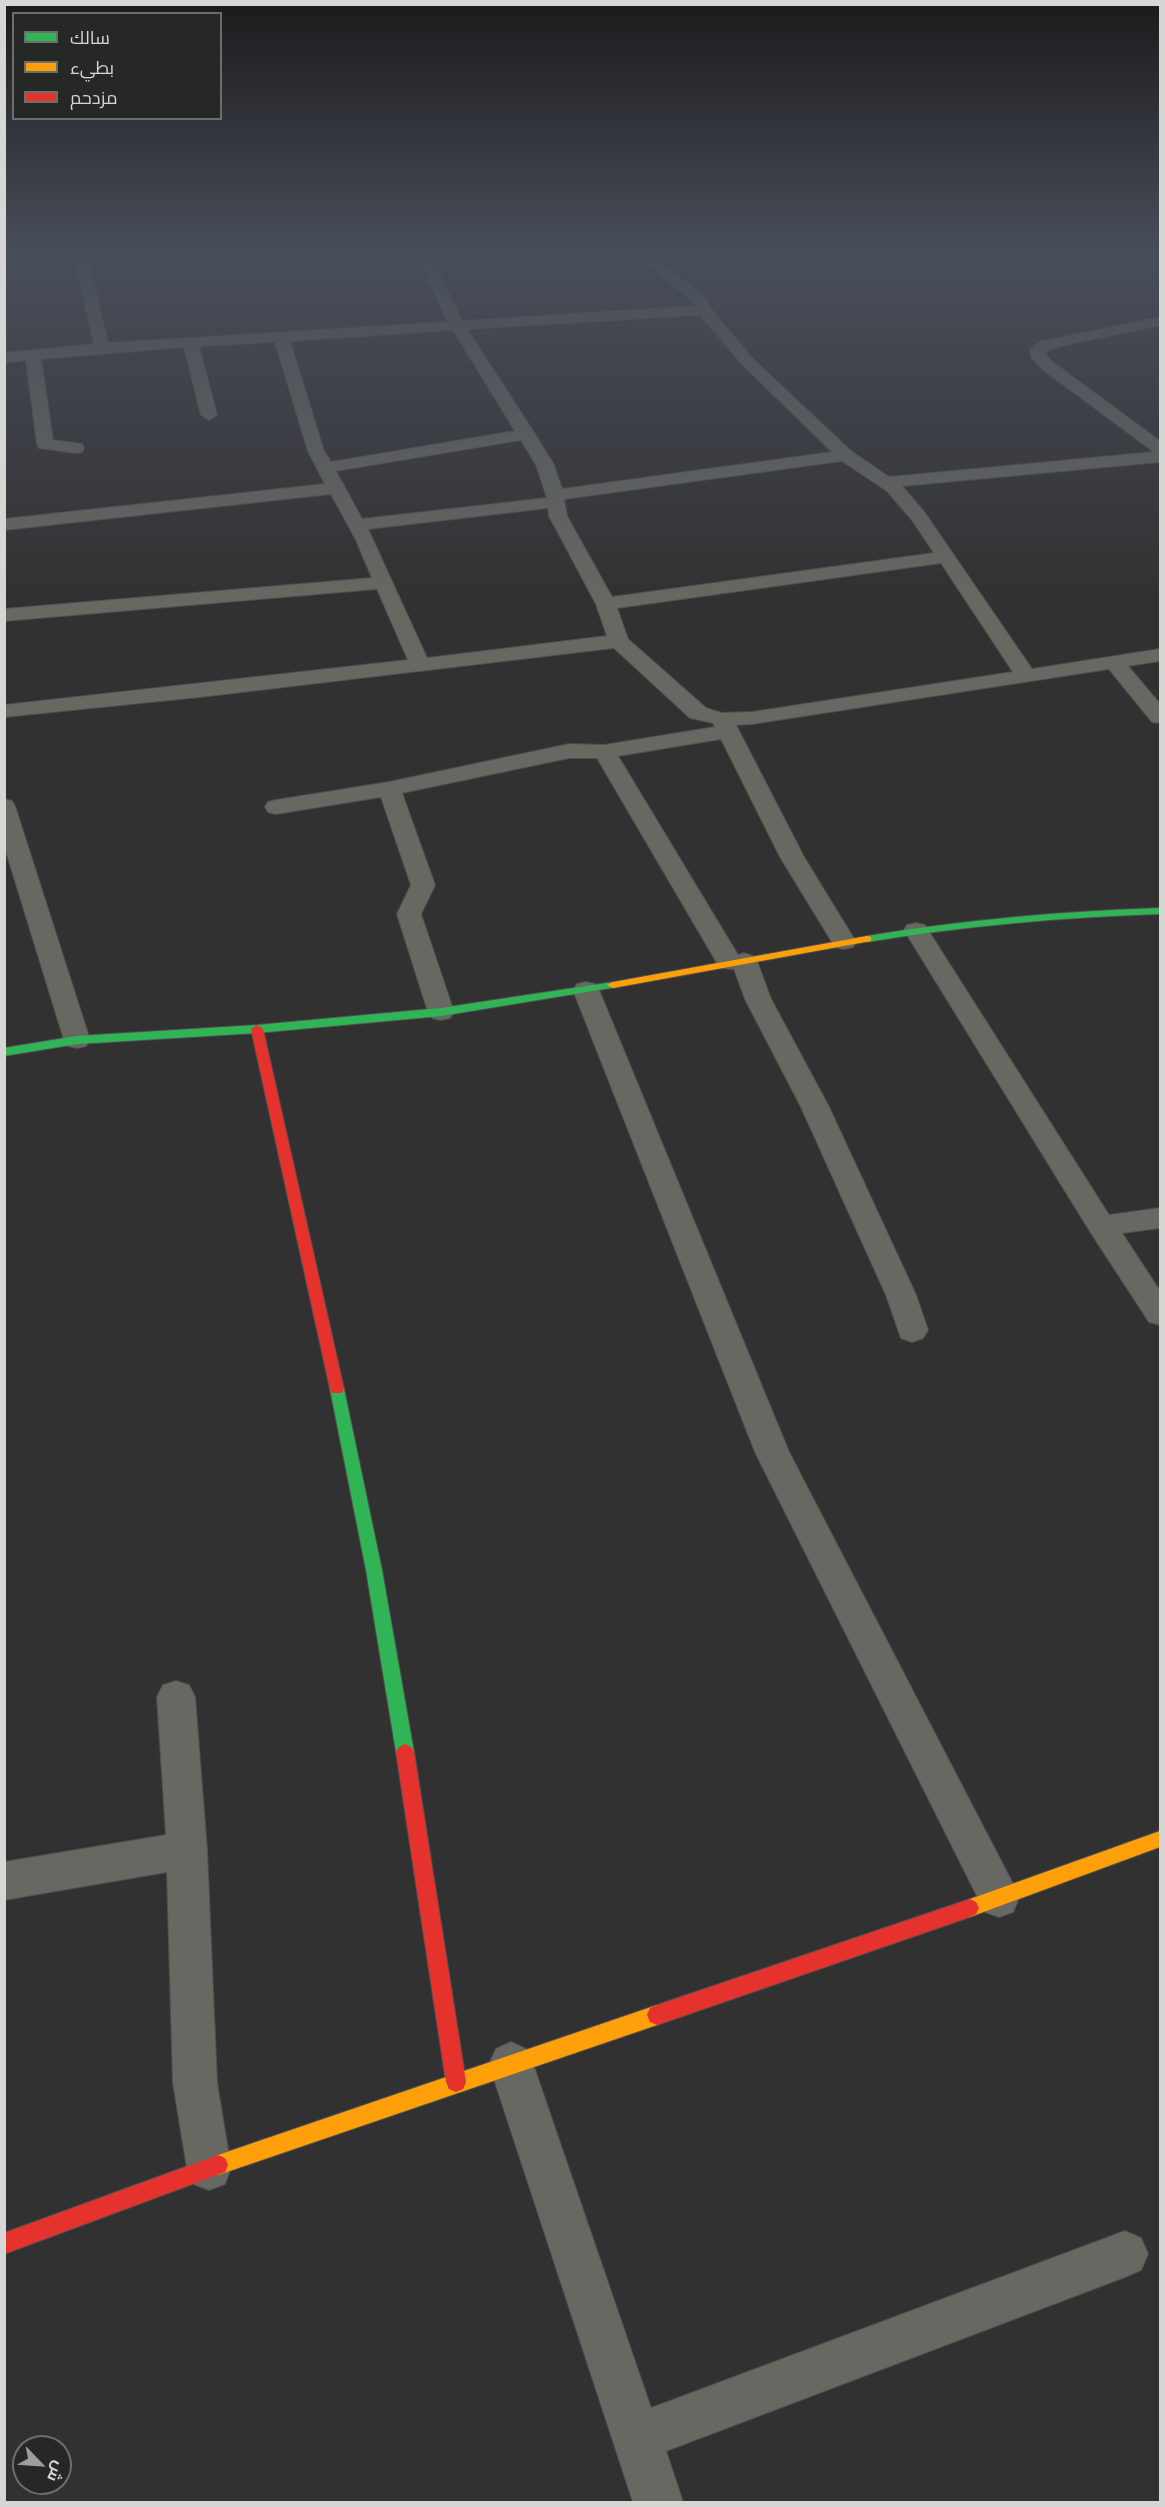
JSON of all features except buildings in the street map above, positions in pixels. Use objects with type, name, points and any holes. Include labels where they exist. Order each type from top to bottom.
[{"type":"street","points":[[36,370],[45,444],[76,448]]},
{"type":"street","points":[[197,370],[209,415]]},
{"type":"street","points":[[291,370],[316,451],[356,525],[420,665]]},
{"type":"street","points":[[486,370],[545,465],[556,499],[558,516],[606,604],[618,642],[698,713],[725,725],[792,856],[844,942]]},
{"type":"street","points":[[756,370],[845,455],[889,482],[919,517],[1026,676]]},
{"type":"street","points":[[1053,370],[1161,449]]},
{"type":"street","points":[[325,468],[527,434]]},
{"type":"street","points":[[356,525],[556,499],[845,455]]},
{"type":"street","points":[[889,482],[1161,457]]},
{"type":"street","points":[[4,525],[336,488]]},
{"type":"street","points":[[606,604],[945,557]]},
{"type":"street","points":[[4,615],[384,584]]},
{"type":"street","points":[[4,711],[618,642]]},
{"type":"street","points":[[276,807],[389,789],[569,751],[604,752],[752,718],[1161,655]]},
{"type":"street","points":[[1114,662],[1161,717]]},
{"type":"street","points":[[604,752],[758,999],[815,1107],[901,1295],[912,1330]]},
{"type":"street","points":[[389,789],[423,885],[409,914],[441,1012]]},
{"type":"street","points":[[4,806],[77,1040]]},
{"type":"street","points":[[4,1052],[77,1040],[256,1029],[441,1012],[585,990],[916,930],[1103,912],[1161,911]]},
{"type":"street","points":[[916,930],[1101,1226],[1161,1314]]},
{"type":"street","points":[[585,990],[772,1452],[999,1898]]},
{"type":"street","points":[[256,1029],[364,1514],[386,1629],[456,2082]]},
{"type":"street","points":[[1101,1226],[1161,1218]]},
{"type":"street","points":[[176,1697],[187,1850],[195,2083],[209,2168]]},
{"type":"street","points":[[4,2244],[209,2168],[999,1898],[1161,1839]]},
{"type":"street","points":[[4,1881],[187,1850]]},
{"type":"street","points":[[511,2064],[658,2502]]},
{"type":"street","points":[[636,2438],[1125,2254]]},
{"type":"traffic: fast","points":[[867,939],[1013,919],[1160,911]]},
{"type":"traffic: fast","points":[[4,1052],[77,1040],[257,1029],[441,1012],[613,985]]},
{"type":"traffic: fast","points":[[337,1389],[374,1570],[405,1752]]},
{"type":"traffic: slow","points":[[613,985],[867,939]]},
{"type":"traffic: slow","points":[[970,1908],[1160,1839]]},
{"type":"traffic: slow","points":[[218,2165],[657,2015]]},
{"type":"traffic: jam","points":[[257,1029],[337,1389]]},
{"type":"traffic: jam","points":[[405,1752],[456,2082]]},
{"type":"traffic: jam","points":[[657,2015],[970,1908]]},
{"type":"traffic: jam","points":[[4,2244],[218,2165]]}]
